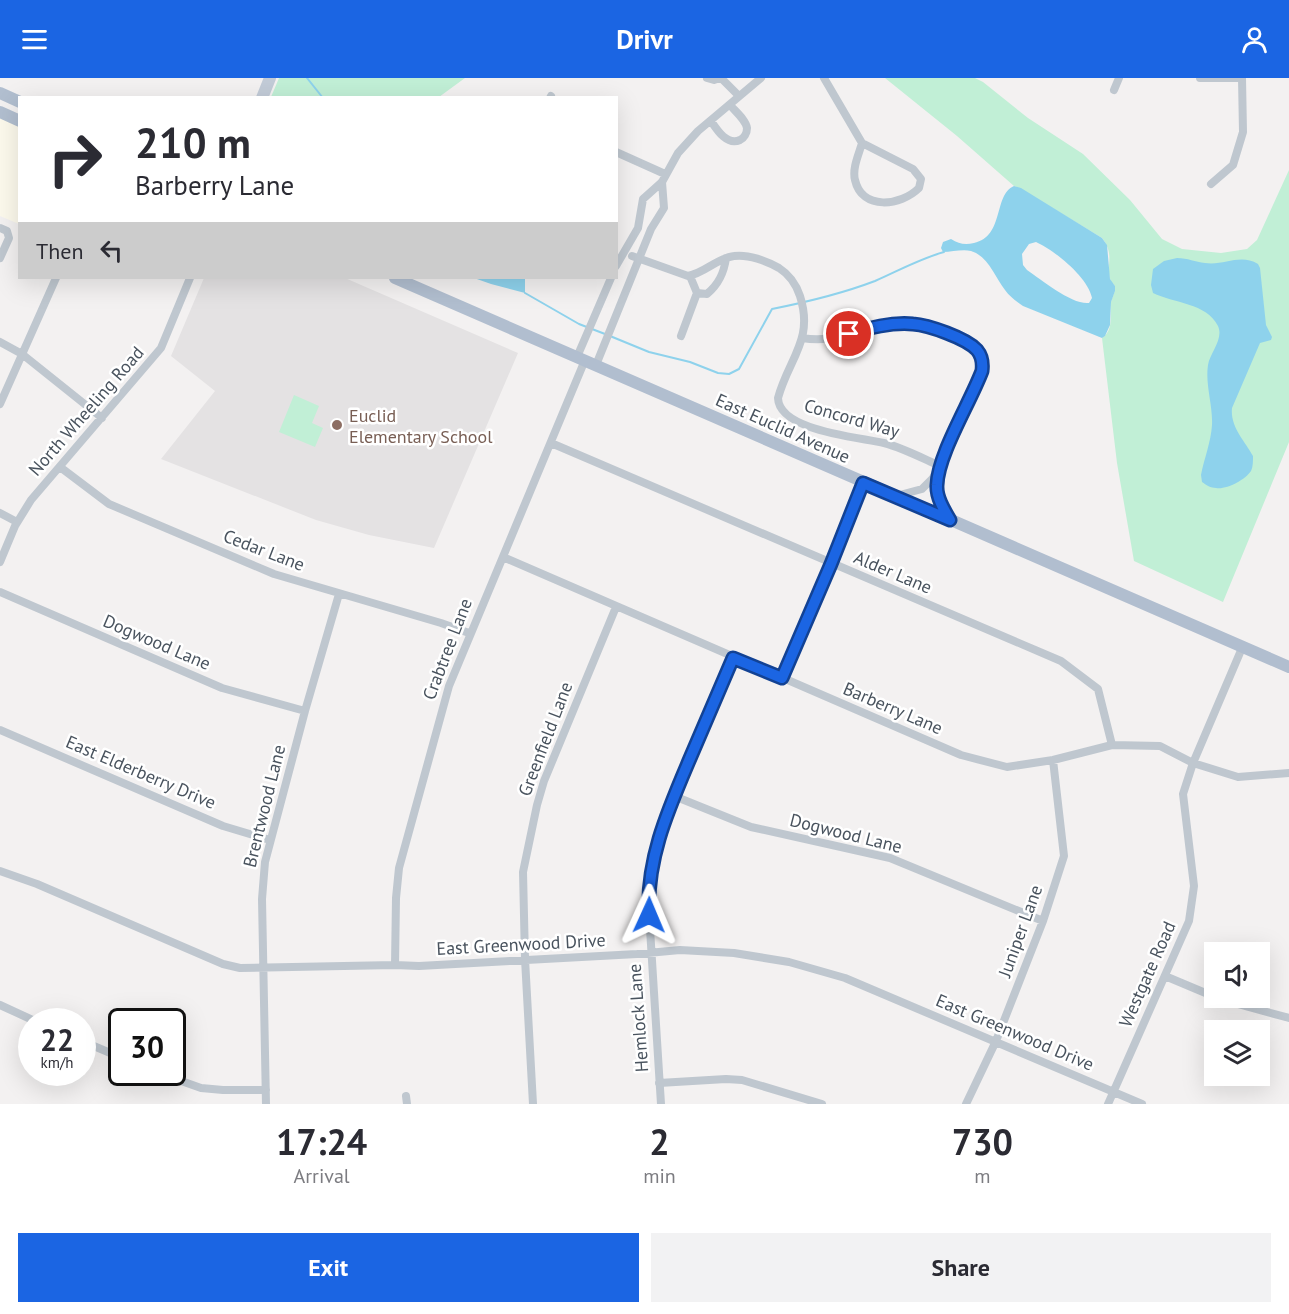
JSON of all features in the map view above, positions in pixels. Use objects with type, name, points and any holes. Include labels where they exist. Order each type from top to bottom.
[{"type":"main road","points":[[0,93],[18,101]]},
{"type":"main road","points":[[0,112],[18,120]]},
{"type":"main road","name":"East Euclid Avenue","points":[[397,279],[1289,667]]},
{"type":"street","points":[[263,96],[270,78]]},
{"type":"street","points":[[706,78],[714,80],[721,78],[739,96]]},
{"type":"street","points":[[618,263],[638,228],[643,199],[664,178],[687,142],[760,78]]},
{"type":"street","points":[[824,78],[862,143],[913,169],[921,179],[920,188],[912,194],[881,204],[869,200],[858,188],[854,171],[862,143]]},
{"type":"street","points":[[1114,90],[1119,78]]},
{"type":"street","points":[[1200,78],[1241,78],[1243,132],[1233,165],[1211,184]]},
{"type":"street","points":[[711,121],[726,139],[741,140],[746,133],[746,124],[730,105]]},
{"type":"street","points":[[618,153],[664,178]]},
{"type":"street","points":[[586,361],[606,340],[635,257],[664,208],[664,178]]},
{"type":"street","points":[[0,228],[7,231],[9,238],[0,258]]},
{"type":"street","name":"Concord Way","points":[[690,276],[726,258],[740,255],[773,265],[792,279],[800,296],[806,323],[780,390],[778,403],[783,412],[795,420],[824,431],[884,443],[940,466]]},
{"type":"street","points":[[635,257],[690,276],[697,293],[681,336]]},
{"type":"street","points":[[697,293],[707,294],[714,288],[723,276],[726,258]]},
{"type":"street","points":[[0,404],[56,279]]},
{"type":"street","name":"North Wheeling Road","points":[[0,562],[17,522],[30,500],[161,348],[190,279]]},
{"type":"street","points":[[586,361],[587,334],[610,279]]},
{"type":"street","points":[[802,338],[828,340],[870,327],[913,324],[944,332],[976,348],[982,359],[982,371],[940,466],[933,478],[922,489],[895,496]]},
{"type":"street","points":[[0,342],[22,354],[102,418]]},
{"type":"street","name":"Crabtree Lane","points":[[395,965],[396,898],[402,854],[447,691],[469,633],[586,361]]},
{"type":"street","name":"Alder Lane","points":[[551,443],[1061,661],[1098,690],[1112,745]]},
{"type":"street","points":[[940,466],[936,486],[938,496],[950,520]]},
{"type":"street","name":"Cedar Lane","points":[[60,467],[94,494],[117,507],[274,574],[469,633]]},
{"type":"street","points":[[782,678],[863,483]]},
{"type":"street","points":[[0,513],[17,522]]},
{"type":"street","name":"Barberry Lane","points":[[503,557],[961,755],[1007,767],[1053,760],[1112,745],[1160,747],[1193,763],[1238,777],[1289,773]]},
{"type":"street","name":"Dogwood Lane","points":[[0,592],[222,688],[305,711]]},
{"type":"street","name":"Brentwood Lane","points":[[266,1104],[263,879],[270,840],[339,594]]},
{"type":"street","name":"Greenfield Lane","points":[[533,1104],[525,959],[524,872],[537,805],[551,761],[616,607]]},
{"type":"street","name":"Westgate Road","points":[[1108,1104],[1189,921],[1194,886],[1183,794],[1193,763],[1242,648]]},
{"type":"street","name":"Hemlock Lane","points":[[661,1104],[650,952],[648,897],[651,868],[658,837],[674,796],[733,658]]},
{"type":"street","name":"East Elderberry Drive","points":[[0,730],[224,826],[270,840]]},
{"type":"street","name":"Juniper Lane","points":[[966,1104],[996,1041],[1043,921],[1064,856],[1053,760]]},
{"type":"street","name":"Dogwood Lane","points":[[674,796],[751,827],[890,858],[1043,921]]},
{"type":"street","name":"East Greenwood Drive","points":[[0,871],[37,884],[223,964],[240,968],[419,966],[680,950],[723,952],[806,966],[845,978],[1142,1104]]},
{"type":"street","points":[[1165,976],[1204,992]]},
{"type":"street","points":[[0,1005],[18,1013]]},
{"type":"street","points":[[1254,1008],[1289,1018]]},
{"type":"street","points":[[659,1083],[742,1080],[822,1104]]},
{"type":"street","points":[[186,1083],[201,1088],[266,1090]]},
{"type":"shaded area","points":[[0,117],[18,126],[18,224],[0,216]]},
{"type":"shaded area","name":"Euclid Elementary School","points":[[204,279],[347,279],[518,353],[434,548],[369,535],[316,520],[161,459],[215,391],[171,356]]},
{"type":"green space","points":[[279,78],[465,78],[440,96],[271,96]]},
{"type":"green space","points":[[885,78],[975,78],[983,82],[1028,118],[1083,154],[1130,200],[1162,239],[1182,249],[1221,253],[1247,249],[1257,240],[1289,170],[1289,442],[1223,602],[1134,561],[1117,463],[1102,338],[1110,326],[1111,302],[1115,292],[1110,279],[1109,254],[1106,244],[1102,238],[1014,186]]},
{"type":"green space","points":[[294,395],[319,406],[312,423],[323,428],[315,447],[279,432]]},
{"type":"water","points":[[1014,186],[1021,188],[1102,238],[1107,245],[1110,279],[1115,286],[1115,291],[1111,302],[1110,325],[1102,338],[1023,306],[1013,299],[987,262],[977,254],[968,250],[943,252],[941,248],[943,242],[951,239],[965,244],[984,239],[995,224],[1003,198]],"holes":[[[1036,242],[1077,273],[1089,290],[1092,298],[1089,303],[1082,303],[1066,296],[1027,270],[1023,265],[1022,254],[1029,244]]]},
{"type":"water","points":[[1177,258],[1212,263],[1245,260],[1258,264],[1260,268],[1266,325],[1272,337],[1271,340],[1260,343],[1232,408],[1233,421],[1253,456],[1253,466],[1244,478],[1235,484],[1220,488],[1214,488],[1202,482],[1201,475],[1212,425],[1208,365],[1218,341],[1218,326],[1213,318],[1198,308],[1153,293],[1151,285],[1153,269],[1164,261]]},
{"type":"water","points":[[477,279],[525,279],[525,293]]},
{"type":"waterway","points":[[307,78],[321,96]]},
{"type":"waterway","points":[[610,336],[649,352],[690,362],[718,373],[729,374],[739,369],[772,309],[862,286],[944,252]]},
{"type":"waterway","points":[[525,293],[579,324],[605,334]]},
{"type":"place","name":"Euclid Elementary School","points":[[337,425]]},
{"type":"route","points":[[649,915],[650,878],[658,837],[733,658],[782,678],[863,483],[950,520],[942,506],[936,486],[940,466],[979,380],[983,365],[980,354],[970,344],[944,332],[913,324],[870,327],[849,334]]}]
